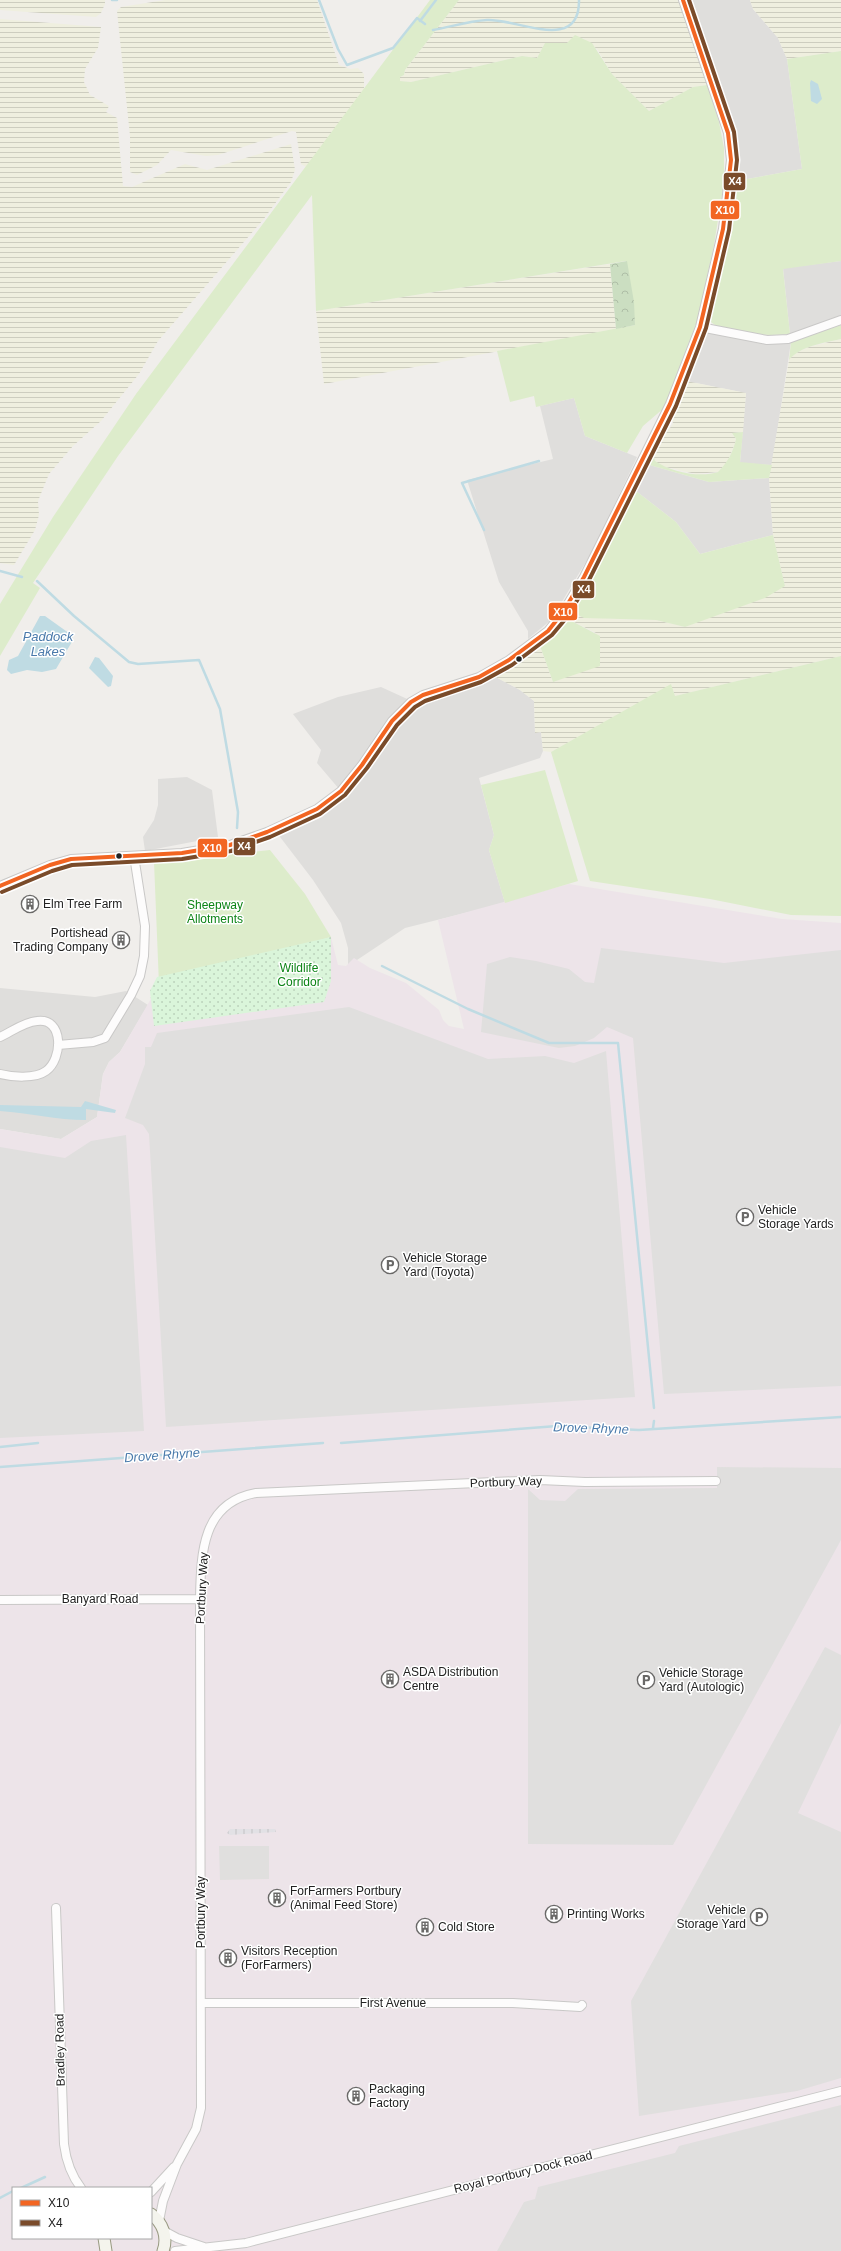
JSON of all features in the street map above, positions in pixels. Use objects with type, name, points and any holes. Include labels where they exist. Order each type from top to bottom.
[{"type":"street","points":[[0,886],[50,865],[70,859],[182,853],[230,845],[267,832],[317,809],[341,791],[392,721],[411,702],[423,694],[479,677],[509,660],[548,631],[564,611],[584,577],[670,404],[700,327],[723,229],[731,160],[728,133],[723,114],[683,0]]},
{"type":"street","points":[[700,327],[767,340],[788,339],[841,320]]},
{"type":"street","points":[[58,1045],[93,1042],[105,1038],[132,995],[140,976],[144,956],[145,926],[134,856]]},
{"type":"street","points":[[0,1037],[32,1021],[43,1021],[52,1025],[57,1033],[58,1045],[53,1064],[45,1072],[32,1076],[0,1074]]},
{"type":"street","name":"Portbury Way","points":[[158,2222],[177,2164],[196,2129],[201,2108],[202,2003],[200,1599],[201,1555],[206,1538],[214,1520],[228,1506],[242,1496],[329,1489],[540,1480],[584,1482],[716,1481]]},
{"type":"street","name":"Banyard Road","points":[[0,1600],[200,1599]]},
{"type":"street","name":"Bradley Road","points":[[56,1908],[64,2144],[66,2156],[74,2178],[80,2187]]},
{"type":"street","name":"First Avenue","points":[[202,2003],[513,2003],[580,2008],[582,2005]]},
{"type":"street","name":"Royal Portbury Dock Road","points":[[175,2251],[246,2243],[841,2090]]},
{"type":"street","name":"Portbury Way","points":[[152,2191],[177,2164]]},
{"type":"street","points":[[158,2222],[165,2244],[163,2251]]},
{"type":"street","name":"Royal Portbury Dock Road","points":[[158,2222],[177,2238],[204,2248]]},
{"type":"shaded area","points":[[688,0],[750,0],[753,9],[778,38],[787,59],[802,169],[736,181],[737,150],[726,100]]},
{"type":"shaded area","points":[[841,261],[841,316],[790,334],[783,268]]},
{"type":"shaded area","points":[[707,333],[791,342],[772,465],[740,463],[746,393],[686,381],[701,340]]},
{"type":"shaded area","points":[[574,398],[585,436],[637,457],[593,550],[551,620],[528,639],[528,631],[499,582],[467,480],[553,459],[540,406]]},
{"type":"shaded area","points":[[646,464],[709,482],[769,478],[773,535],[700,554],[676,522],[636,491]]},
{"type":"shaded area","points":[[492,675],[520,690],[534,701],[535,733],[541,732],[543,751],[540,758],[479,778],[494,835],[489,850],[505,903],[405,928],[348,966],[348,948],[341,923],[313,880],[277,833],[324,812],[345,796],[317,763],[321,750],[293,714],[338,697],[381,687],[416,703],[483,681]]},
{"type":"shaded area","points":[[187,777],[212,790],[218,837],[145,851],[143,837],[154,820],[158,805],[158,779]]},
{"type":"shaded area","points":[[569,884],[782,919],[841,923],[841,2251],[0,2251],[0,1129],[61,1139],[97,1117],[103,1074],[109,1062],[120,1052],[159,985],[331,937],[338,965],[346,966],[354,958],[370,968],[406,983],[439,1010],[443,1020],[449,1026],[464,1029],[438,920]]},
{"type":"shaded area","name":"Vehicle Storage Yards","points":[[601,948],[724,963],[841,950],[841,1386],[664,1394],[633,1038],[607,1027],[594,1038],[575,1046],[559,1048],[481,1032],[487,964],[510,957],[536,961],[569,969],[585,982],[594,983]]},
{"type":"shaded area","points":[[0,988],[95,997],[126,991],[148,1005],[120,1052],[109,1062],[103,1074],[97,1117],[61,1139],[0,1129]]},
{"type":"shaded area","name":"Vehicle Storage Yard (Toyota)","points":[[349,1007],[488,1059],[545,1056],[574,1063],[606,1051],[635,1397],[166,1427],[149,1134],[143,1125],[125,1118],[145,1064],[145,1047],[151,1047],[157,1033]]},
{"type":"shaded area","points":[[126,1135],[144,1431],[0,1438],[0,1147],[65,1158],[91,1141]]},
{"type":"shaded area","name":"Vehicle Storage Yard (Autologic)","points":[[717,1467],[841,1468],[841,1540],[673,1845],[528,1844],[528,1489],[540,1500],[565,1501],[578,1489],[717,1488]]},
{"type":"shaded area","name":"Vehicle Storage Yard","points":[[825,1647],[841,1655],[841,1723],[798,1813],[841,1832],[841,2078],[797,2091],[639,2116],[631,2001]]},
{"type":"shaded area","points":[[230,1829],[275,1829],[276,1832],[230,1835],[227,1833]]},
{"type":"shaded area","points":[[219,1846],[269,1846],[269,1879],[220,1880]]},
{"type":"shaded area","points":[[841,2105],[841,2251],[497,2251],[524,2202],[535,2199],[538,2187],[675,2153],[679,2146]]},
{"type":"green space","points":[[0,0],[105,0],[105,4],[101,13],[96,17],[0,10]]},
{"type":"green space","points":[[165,0],[317,0],[339,65],[350,69],[358,68],[364,74],[364,89],[306,167],[301,164],[296,132],[292,131],[218,155],[206,156],[171,150],[157,165],[137,175],[130,172],[130,136],[117,11],[121,7]]},
{"type":"green space","points":[[430,0],[459,0],[405,70],[404,75],[400,77],[400,81],[411,82],[522,56],[537,58],[545,43],[567,43],[575,35],[592,43],[612,74],[649,111],[693,87],[707,85],[719,122],[724,148],[724,182],[714,245],[697,321],[664,408],[643,426],[627,453],[585,436],[574,398],[536,407],[534,396],[510,402],[497,351],[635,325],[626,261],[316,311],[312,195],[118,456],[33,583],[40,588],[0,656],[0,604],[53,517],[136,394]]},
{"type":"green space","points":[[459,0],[678,0],[707,85],[693,87],[649,111],[612,74],[597,49],[583,38],[567,43],[545,43],[537,58],[522,56],[411,82],[399,81],[400,77],[404,75],[405,70]]},
{"type":"green space","points":[[750,0],[841,0],[841,51],[787,59],[778,38],[753,9]]},
{"type":"green space","points":[[0,19],[101,27],[98,48],[85,69],[84,82],[90,95],[109,106],[106,112],[117,118],[123,186],[132,187],[185,164],[207,170],[291,144],[295,170],[291,182],[263,220],[158,341],[139,374],[101,421],[73,446],[49,474],[38,501],[39,515],[35,530],[14,565],[0,563]]},
{"type":"green space","points":[[841,51],[841,261],[783,269],[790,334],[760,335],[725,329],[709,320],[719,280],[736,181],[802,169],[787,59]]},
{"type":"green space","points":[[627,261],[634,302],[635,325],[616,329],[610,264]]},
{"type":"green space","points":[[610,264],[616,329],[324,384],[316,311]]},
{"type":"green space","points":[[841,325],[841,339],[806,348],[799,351],[789,360],[791,342]]},
{"type":"green space","points":[[841,339],[841,656],[675,696],[671,685],[551,752],[543,751],[541,732],[535,733],[534,701],[520,690],[492,675],[539,643],[553,682],[596,633],[566,618],[572,609],[574,613],[610,619],[656,620],[685,627],[785,586],[773,535],[769,478],[789,360],[794,354],[809,347]]},
{"type":"green space","points":[[686,381],[746,393],[743,432],[732,433],[736,439],[734,446],[727,463],[718,472],[696,474],[661,466],[655,461],[653,453],[663,432],[670,428],[673,423],[670,415]]},
{"type":"green space","points":[[743,432],[740,462],[772,465],[769,478],[709,482],[646,464],[653,453],[655,461],[677,471],[694,474],[711,474],[718,472],[730,457],[736,439],[732,433]]},
{"type":"green space","points":[[636,491],[676,522],[700,554],[773,535],[785,586],[765,598],[685,627],[656,620],[584,618],[574,613],[572,609]]},
{"type":"green space","points":[[566,618],[600,636],[600,666],[553,682],[539,643]]},
{"type":"green space","points":[[841,656],[841,916],[791,915],[710,899],[590,881],[551,752],[671,684],[675,696]]},
{"type":"green space","points":[[545,770],[578,881],[505,903],[489,850],[494,835],[481,785]]},
{"type":"green space","name":"Sheepway Allotments","points":[[270,850],[305,894],[331,937],[159,985],[154,862]]},
{"type":"green space","name":"Wildlife Corridor","points":[[331,937],[331,981],[324,1002],[154,1026],[150,991],[157,977]]},
{"type":"water","points":[[811,80],[818,84],[822,99],[817,104],[811,101]]},
{"type":"water","name":"Paddock Lakes","points":[[40,616],[45,616],[73,636],[73,640],[56,669],[42,672],[27,670],[11,674],[7,670],[9,660],[18,656]]},
{"type":"water","name":"Paddock Lakes","points":[[95,657],[99,658],[113,676],[111,686],[108,687],[89,668]]},
{"type":"water","points":[[85,1101],[116,1110],[115,1113],[86,1109],[86,1120],[64,1119],[0,1111],[0,1105],[81,1107]]},
{"type":"waterway","points":[[112,0],[117,0]]},
{"type":"waterway","points":[[319,0],[338,49],[347,65],[393,48],[417,18],[425,24]]},
{"type":"waterway","points":[[420,21],[436,0]]},
{"type":"waterway","points":[[433,30],[487,20],[544,30],[558,30],[569,26],[577,16],[579,0]]},
{"type":"waterway","points":[[484,530],[462,483],[539,461]]},
{"type":"waterway","points":[[0,571],[22,577]]},
{"type":"waterway","points":[[37,581],[74,616],[129,662],[138,664],[199,660],[220,709],[238,812],[237,828]]},
{"type":"waterway","points":[[382,966],[468,1009],[549,1043],[618,1043],[654,1408]]},
{"type":"waterway","name":"Drove Rhyne","points":[[341,1443],[557,1426],[639,1430],[841,1417]]},
{"type":"waterway","points":[[653,1428],[654,1421]]},
{"type":"waterway","points":[[0,1447],[38,1443]]},
{"type":"waterway","name":"Drove Rhyne","points":[[0,1467],[323,1443]]},
{"type":"waterway","name":"Drove Rhyne","points":[[23,2187],[45,2177]]},
{"type":"waterway","name":"Drove Rhyne","points":[[0,2198],[12,2192]]},
{"type":"transit line","name":"X10","points":[[0,886],[50,865],[71,859],[182,853],[230,845],[267,832],[317,809],[341,791],[362,765],[392,721],[411,702],[423,695],[479,677],[509,660],[548,631],[563,612],[584,577],[670,404],[700,327],[723,229],[731,160],[728,133],[683,0]]},
{"type":"transit line","name":"X4","points":[[2,892],[52,871],[72,865],[182,859],[231,851],[270,837],[320,814],[345,795],[367,768],[397,725],[415,707],[425,701],[481,682],[512,665],[552,635],[568,616],[589,580],[676,406],[706,328],[729,230],[737,160],[734,132],[689,0]]},
{"type":"place","name":"Elm Tree Farm","points":[[30,904]]},
{"type":"place","name":"Portishead Trading Company","points":[[121,940]]},
{"type":"place","name":"Vehicle Storage Yards","points":[[745,1217]]},
{"type":"place","name":"Vehicle Storage Yard (Toyota)","points":[[390,1265]]},
{"type":"place","name":"ASDA Distribution Centre","points":[[390,1679]]},
{"type":"place","name":"Vehicle Storage Yard (Autologic)","points":[[646,1680]]},
{"type":"place","name":"ForFarmers Portbury (Animal Feed Store)","points":[[277,1898]]},
{"type":"place","name":"Printing Works","points":[[554,1914]]},
{"type":"place","name":"Vehicle Storage Yard","points":[[759,1917]]},
{"type":"place","name":"Cold Store","points":[[425,1927]]},
{"type":"place","name":"Visitors Reception (ForFarmers)","points":[[228,1958]]},
{"type":"place","name":"Packaging Factory","points":[[356,2096]]}]
